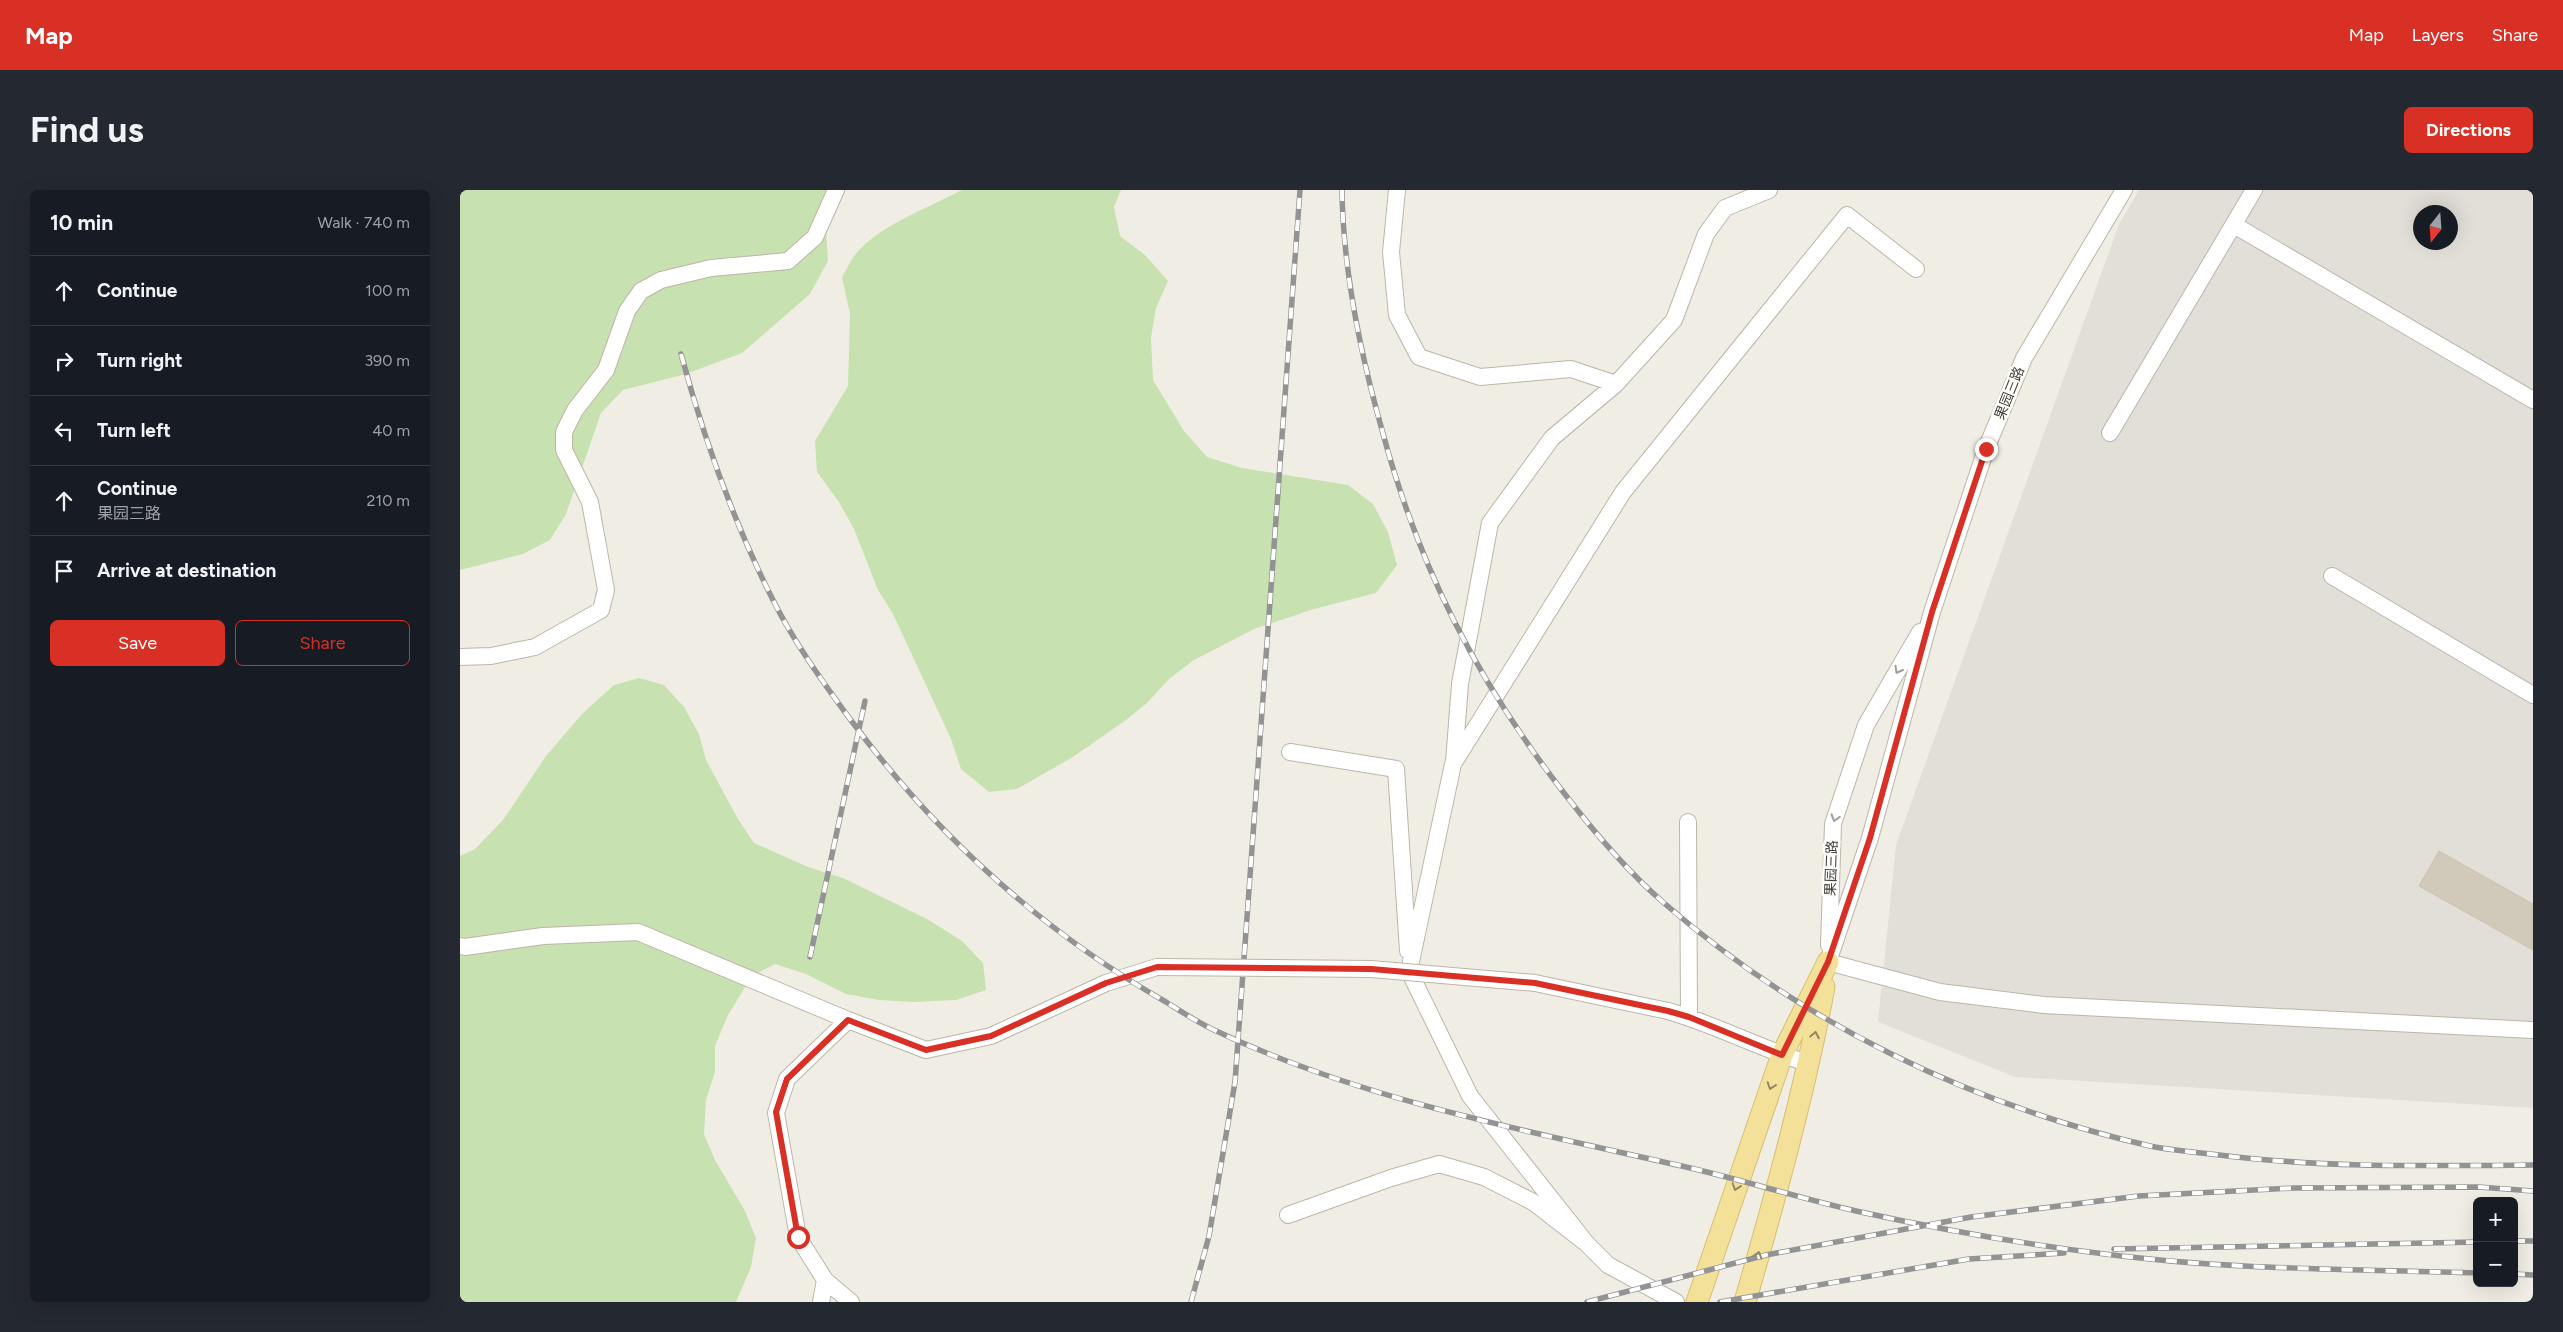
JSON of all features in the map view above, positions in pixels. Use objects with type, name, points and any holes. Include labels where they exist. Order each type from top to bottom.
[{"type":"main road","points":[[1698,1302],[1782,1055],[1828,962]]},
{"type":"main road","points":[[1744,1302],[1788,1150],[1810,1064],[1828,962]]},
{"type":"street","points":[[460,657],[491,656],[535,647],[602,610],[606,590],[590,502],[564,450],[564,432],[575,410],[606,370],[627,311],[641,291],[661,280],[711,268],[788,261],[815,237],[836,190]]},
{"type":"street","points":[[1396,190],[1391,252],[1397,315],[1419,357],[1480,377],[1571,370],[1616,384]]},
{"type":"street","points":[[1409,971],[1454,764],[1460,684],[1490,523],[1552,438],[1616,384],[1674,320],[1706,234],[1725,208],[1769,190]]},
{"type":"street","name":"果园三路","points":[[1828,962],[1870,838],[1932,612],[1986,449],[2024,358],[2124,190]]},
{"type":"street","points":[[2110,433],[2254,190]]},
{"type":"street","points":[[1454,764],[1624,492],[1847,215],[1916,269]]},
{"type":"street","points":[[2234,225],[2533,400]]},
{"type":"street","points":[[2332,576],[2533,695]]},
{"type":"street","name":"果园三路","points":[[1828,962],[1833,824],[1866,725],[1932,612]]},
{"type":"street","points":[[1290,752],[1396,769],[1409,971],[1470,1096],[1587,1244],[1608,1265],[1676,1302]]},
{"type":"street","points":[[1688,822],[1689,1017]]},
{"type":"street","points":[[460,946],[465,947],[544,936],[638,932],[848,1020],[926,1050],[991,1036],[1106,983],[1157,967],[1371,969],[1526,982],[1668,1011],[1689,1017],[1782,1055],[1810,1064]]},
{"type":"street","points":[[1828,962],[1940,992],[2044,1005],[2533,1030]]},
{"type":"street","points":[[848,1020],[787,1079],[776,1112],[798,1237],[825,1280],[851,1302]]},
{"type":"street","points":[[1288,1215],[1391,1178],[1438,1164],[1484,1177],[1533,1202],[1587,1244]]},
{"type":"street","points":[[821,1302],[825,1280]]},
{"type":"shaded area","points":[[2139,190],[2533,190],[2533,1108],[2015,1077],[1878,1022],[1896,845],[2119,224]]},
{"type":"green space","points":[[460,190],[831,190],[826,230],[828,261],[810,294],[742,353],[686,374],[623,390],[601,413],[566,514],[550,540],[523,554],[460,570]]},
{"type":"green space","points":[[962,190],[1121,190],[1114,207],[1120,236],[1145,255],[1168,281],[1156,308],[1151,337],[1153,380],[1184,431],[1207,457],[1242,468],[1348,485],[1373,504],[1388,532],[1397,565],[1376,593],[1314,609],[1254,629],[1194,660],[1169,679],[1147,703],[1126,720],[1073,757],[1017,789],[989,792],[961,769],[951,739],[893,614],[878,590],[854,529],[839,502],[817,472],[815,441],[848,386],[850,314],[842,277],[859,250],[882,231]]},
{"type":"green space","points":[[639,678],[664,685],[684,707],[699,734],[706,760],[738,819],[754,843],[808,867],[843,878],[927,919],[962,941],[983,963],[986,990],[956,1000],[913,1002],[879,1000],[846,994],[806,974],[775,964],[752,976],[728,1015],[715,1046],[715,1072],[706,1100],[704,1134],[715,1160],[745,1211],[756,1238],[751,1267],[736,1302],[460,1302],[460,856],[475,849],[503,820],[546,756],[582,714],[614,685]]},
{"type":"building","points":[[2439,851],[2533,904],[2533,950],[2419,886]]},
{"type":"railway","points":[[1191,1302],[1209,1236],[1235,1082],[1300,190]]},
{"type":"railway","points":[[1342,190],[1349,281],[1367,371],[1397,481],[1433,576],[1454,621],[1478,665],[1533,751],[1599,837],[1637,878],[1664,903],[1717,946],[1774,986],[1832,1022],[1892,1054],[1955,1083],[2019,1108],[2084,1129],[2150,1146],[2251,1159],[2372,1165],[2533,1165]]},
{"type":"railway","points":[[681,354],[699,417],[732,510],[773,600],[799,646],[819,676],[883,762],[955,841],[1033,911],[1076,944],[1120,974],[1208,1027],[1270,1055],[1386,1095],[1506,1126],[1707,1172],[1835,1206],[1918,1224],[2043,1246],[2151,1259],[2244,1266],[2473,1273]]},
{"type":"railway","points":[[810,957],[865,701]]},
{"type":"railway","points":[[1587,1302],[1766,1255],[1971,1217],[2139,1196],[2294,1188],[2479,1187],[2533,1191]]},
{"type":"railway","points":[[2518,1241],[2533,1241]]},
{"type":"railway","points":[[2114,1249],[2473,1242]]},
{"type":"railway","points":[[1720,1302],[1969,1259],[2064,1253]]},
{"type":"railway","points":[[2518,1274],[2533,1275]]},
{"type":"route","points":[[798,1237],[776,1112],[787,1079],[848,1020],[926,1050],[991,1036],[1106,983],[1157,967],[1371,969],[1535,983],[1689,1017],[1782,1055],[1828,962],[1870,838],[1932,612],[1986,449]]}]
